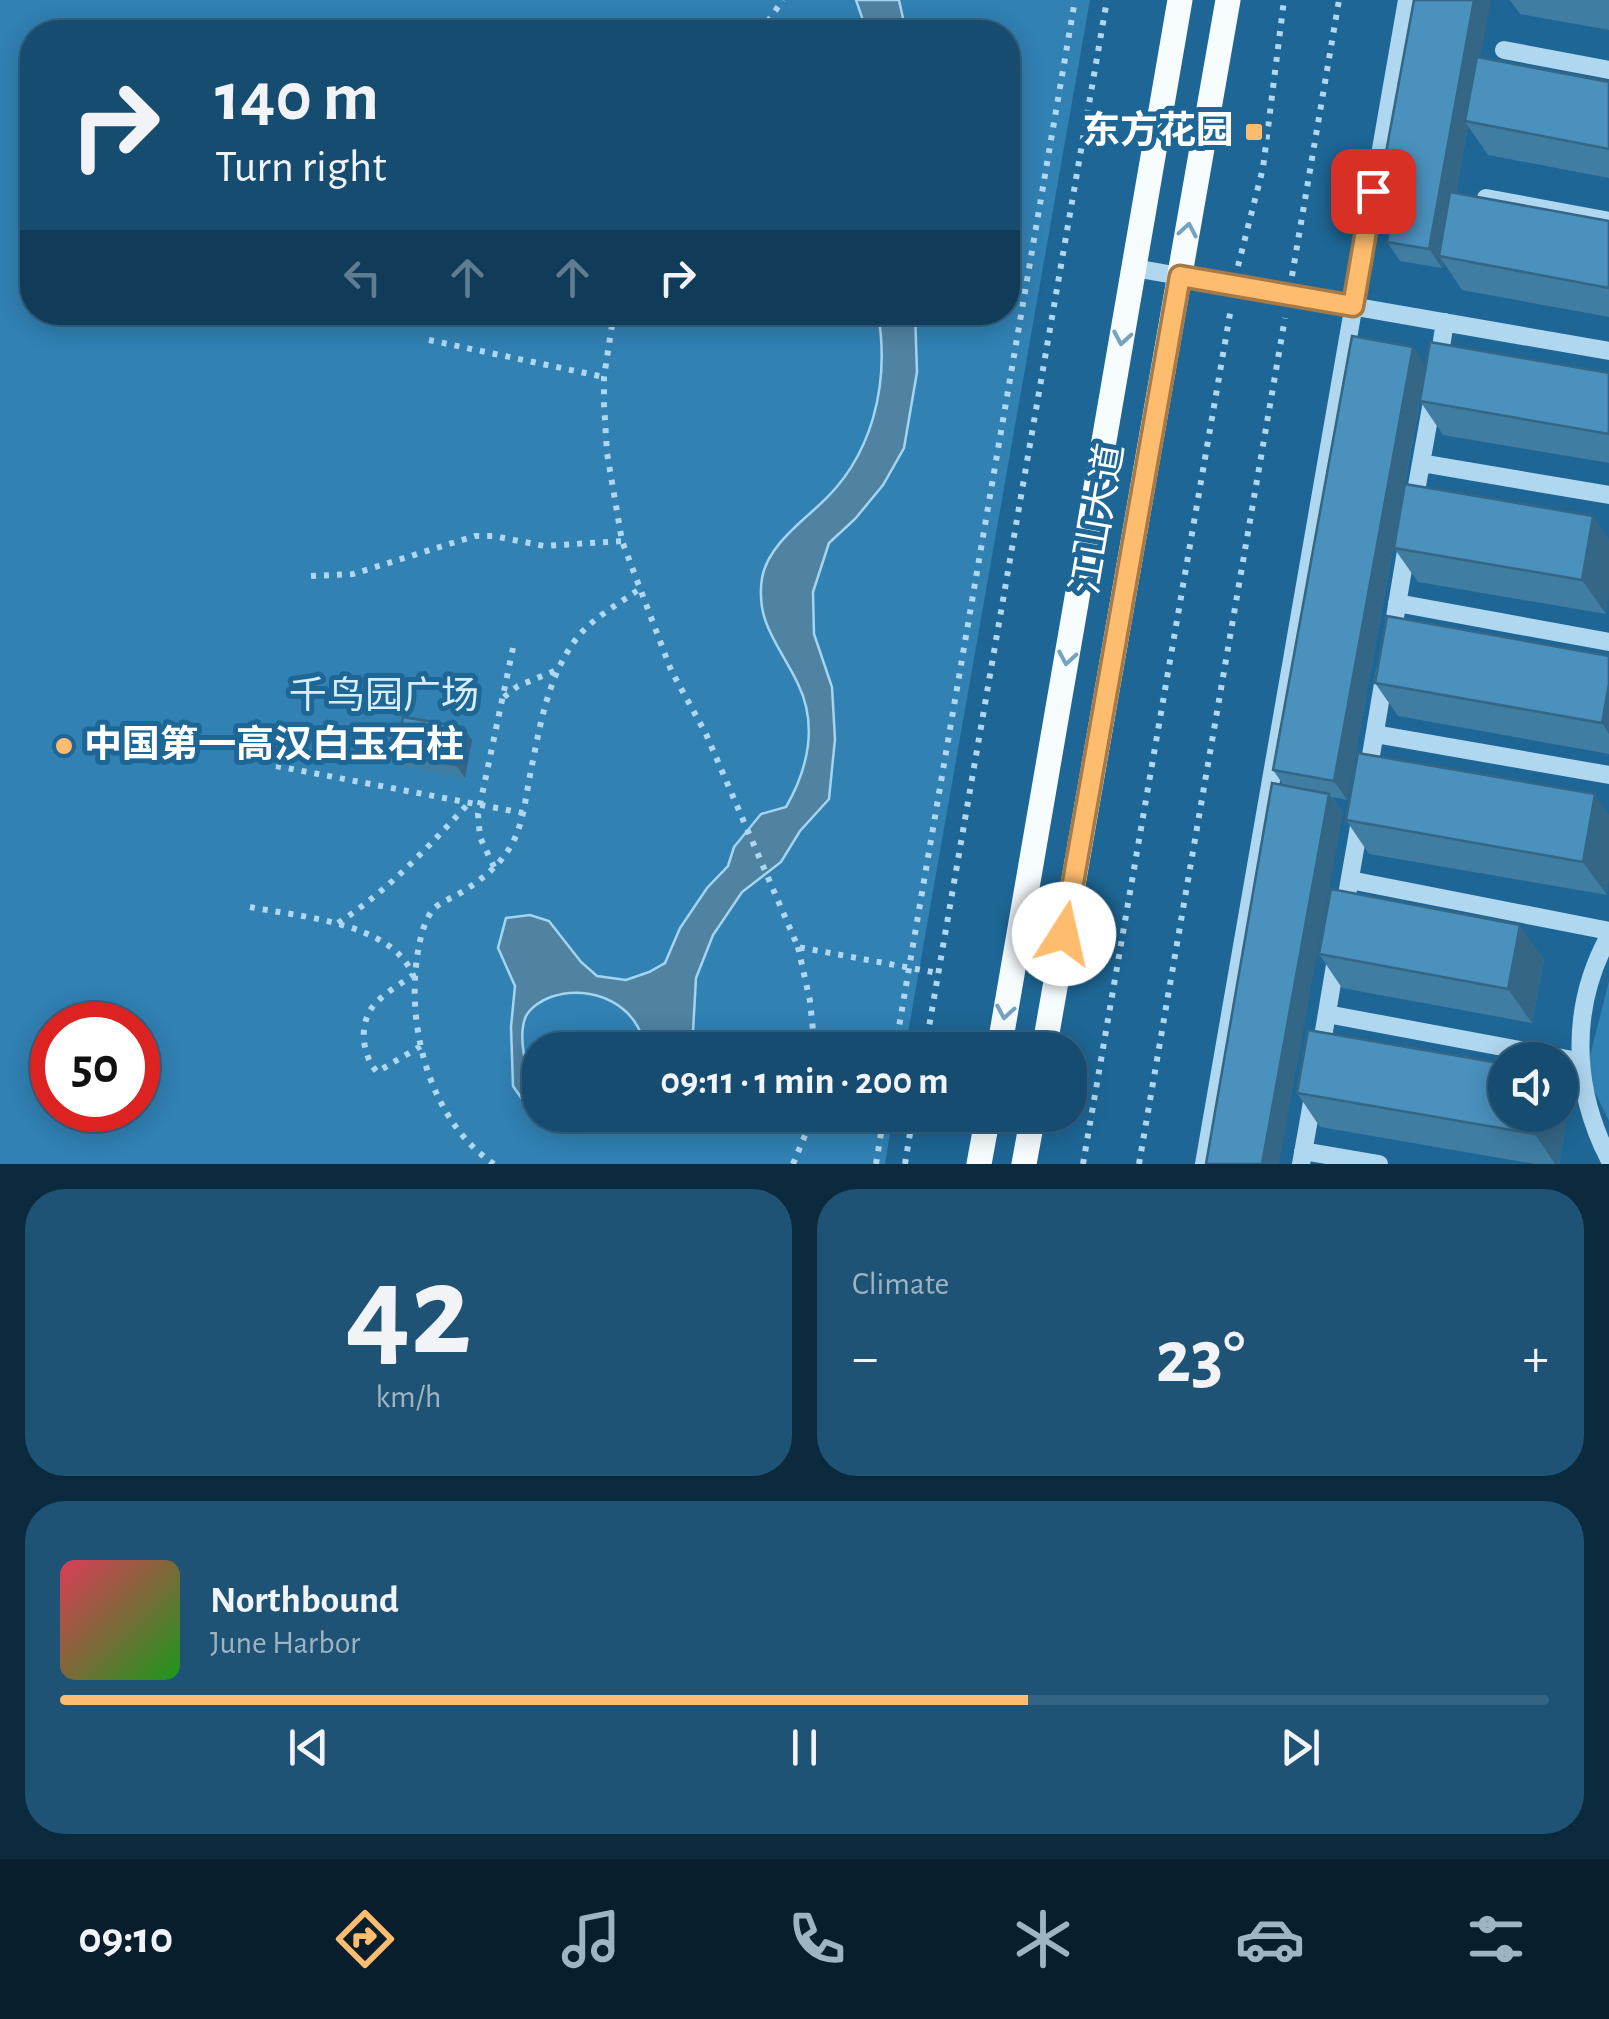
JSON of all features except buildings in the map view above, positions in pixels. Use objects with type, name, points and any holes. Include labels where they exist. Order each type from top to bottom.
[{"type":"main road","name":"江山大道","points":[[1002,1032],[1180,0]]},
{"type":"main road","name":"江山大道","points":[[1047,1032],[1228,0]]},
{"type":"main road","points":[[979,1164],[985,1132]]},
{"type":"main road","points":[[1024,1164],[1029,1132]]},
{"type":"lane","points":[[1204,1164],[1407,0]]},
{"type":"lane","points":[[1504,50],[1609,70]]},
{"type":"lane","points":[[1486,198],[1609,220]]},
{"type":"lane","points":[[1134,268],[1609,351]]},
{"type":"lane","points":[[1378,1164],[1302,1157],[1445,322]]},
{"type":"lane","points":[[1421,463],[1609,494]]},
{"type":"lane","points":[[1398,602],[1609,642]]},
{"type":"lane","points":[[1375,734],[1609,775]]},
{"type":"lane","points":[[1350,880],[1609,933],[1586,987],[1578,1061],[1609,1159]]},
{"type":"lane","points":[[1327,1014],[1488,1044]]},
{"type":"path","points":[[1020,321],[1075,0]]},
{"type":"path","points":[[928,1032],[1107,0]]},
{"type":"path","points":[[1083,1164],[1235,286],[1263,168],[1284,0]]},
{"type":"path","points":[[1139,1164],[1339,0]]},
{"type":"path","points":[[612,325],[604,377],[608,453],[622,542],[670,670],[706,734],[798,947],[813,1032]]},
{"type":"path","points":[[898,1032],[1019,325]]},
{"type":"path","points":[[429,340],[604,377]]},
{"type":"path","points":[[310,576],[353,574],[475,536],[544,546],[622,542]]},
{"type":"path","points":[[421,1046],[377,1072],[369,1063],[364,1024],[374,1005],[413,975],[432,909],[494,868],[512,843],[523,813],[542,712],[559,669],[575,640],[600,616],[638,590]]},
{"type":"path","points":[[494,868],[480,836],[480,805],[514,648]]},
{"type":"path","points":[[503,698],[518,686],[559,669]]},
{"type":"path","points":[[276,766],[523,813]]},
{"type":"path","points":[[336,923],[384,890],[469,803]]},
{"type":"path","points":[[250,908],[336,923],[394,948],[406,960],[413,975],[421,1046],[432,1081],[450,1117],[479,1154],[494,1164]]},
{"type":"path","points":[[798,947],[938,973]]},
{"type":"path","points":[[793,1164],[806,1132]]},
{"type":"path","points":[[876,1164],[881,1132]]},
{"type":"path","points":[[905,1164],[911,1132]]},
{"type":"green space","name":"千鸟园广场","points":[[0,0],[1090,0],[908,1032],[522,1032],[522,1132],[890,1132],[885,1164],[0,1164]]},
{"type":"green space","points":[[1609,981],[1609,1121],[1589,1080],[1590,1056]]},
{"type":"shaded area","points":[[856,0],[899,0],[903,20],[863,20]]},
{"type":"shaded area","points":[[879,325],[915,325],[917,372],[904,448],[883,485],[829,543],[813,592],[814,634],[832,687],[835,739],[829,799],[800,831],[781,862],[742,892],[713,935],[696,978],[693,1032],[640,1032],[612,1001],[582,993],[551,997],[534,1007],[524,1020],[522,1099],[513,1086],[511,1027],[515,986],[498,948],[506,918],[530,915],[549,921],[597,976],[626,980],[649,972],[665,963],[680,928],[707,888],[728,866],[734,847],[761,814],[786,807],[794,792],[808,747],[808,715],[798,684],[766,622],[762,578],[776,548],[836,488],[852,466],[873,418],[881,366]]},
{"type":"place","name":"东方花园","points":[[1254,132]]},
{"type":"place","name":"中国第一高汉白玉石柱","points":[[64,746]]},
{"type":"route","points":[[1064,934],[1180,276],[1353,306],[1373,191]]}]
